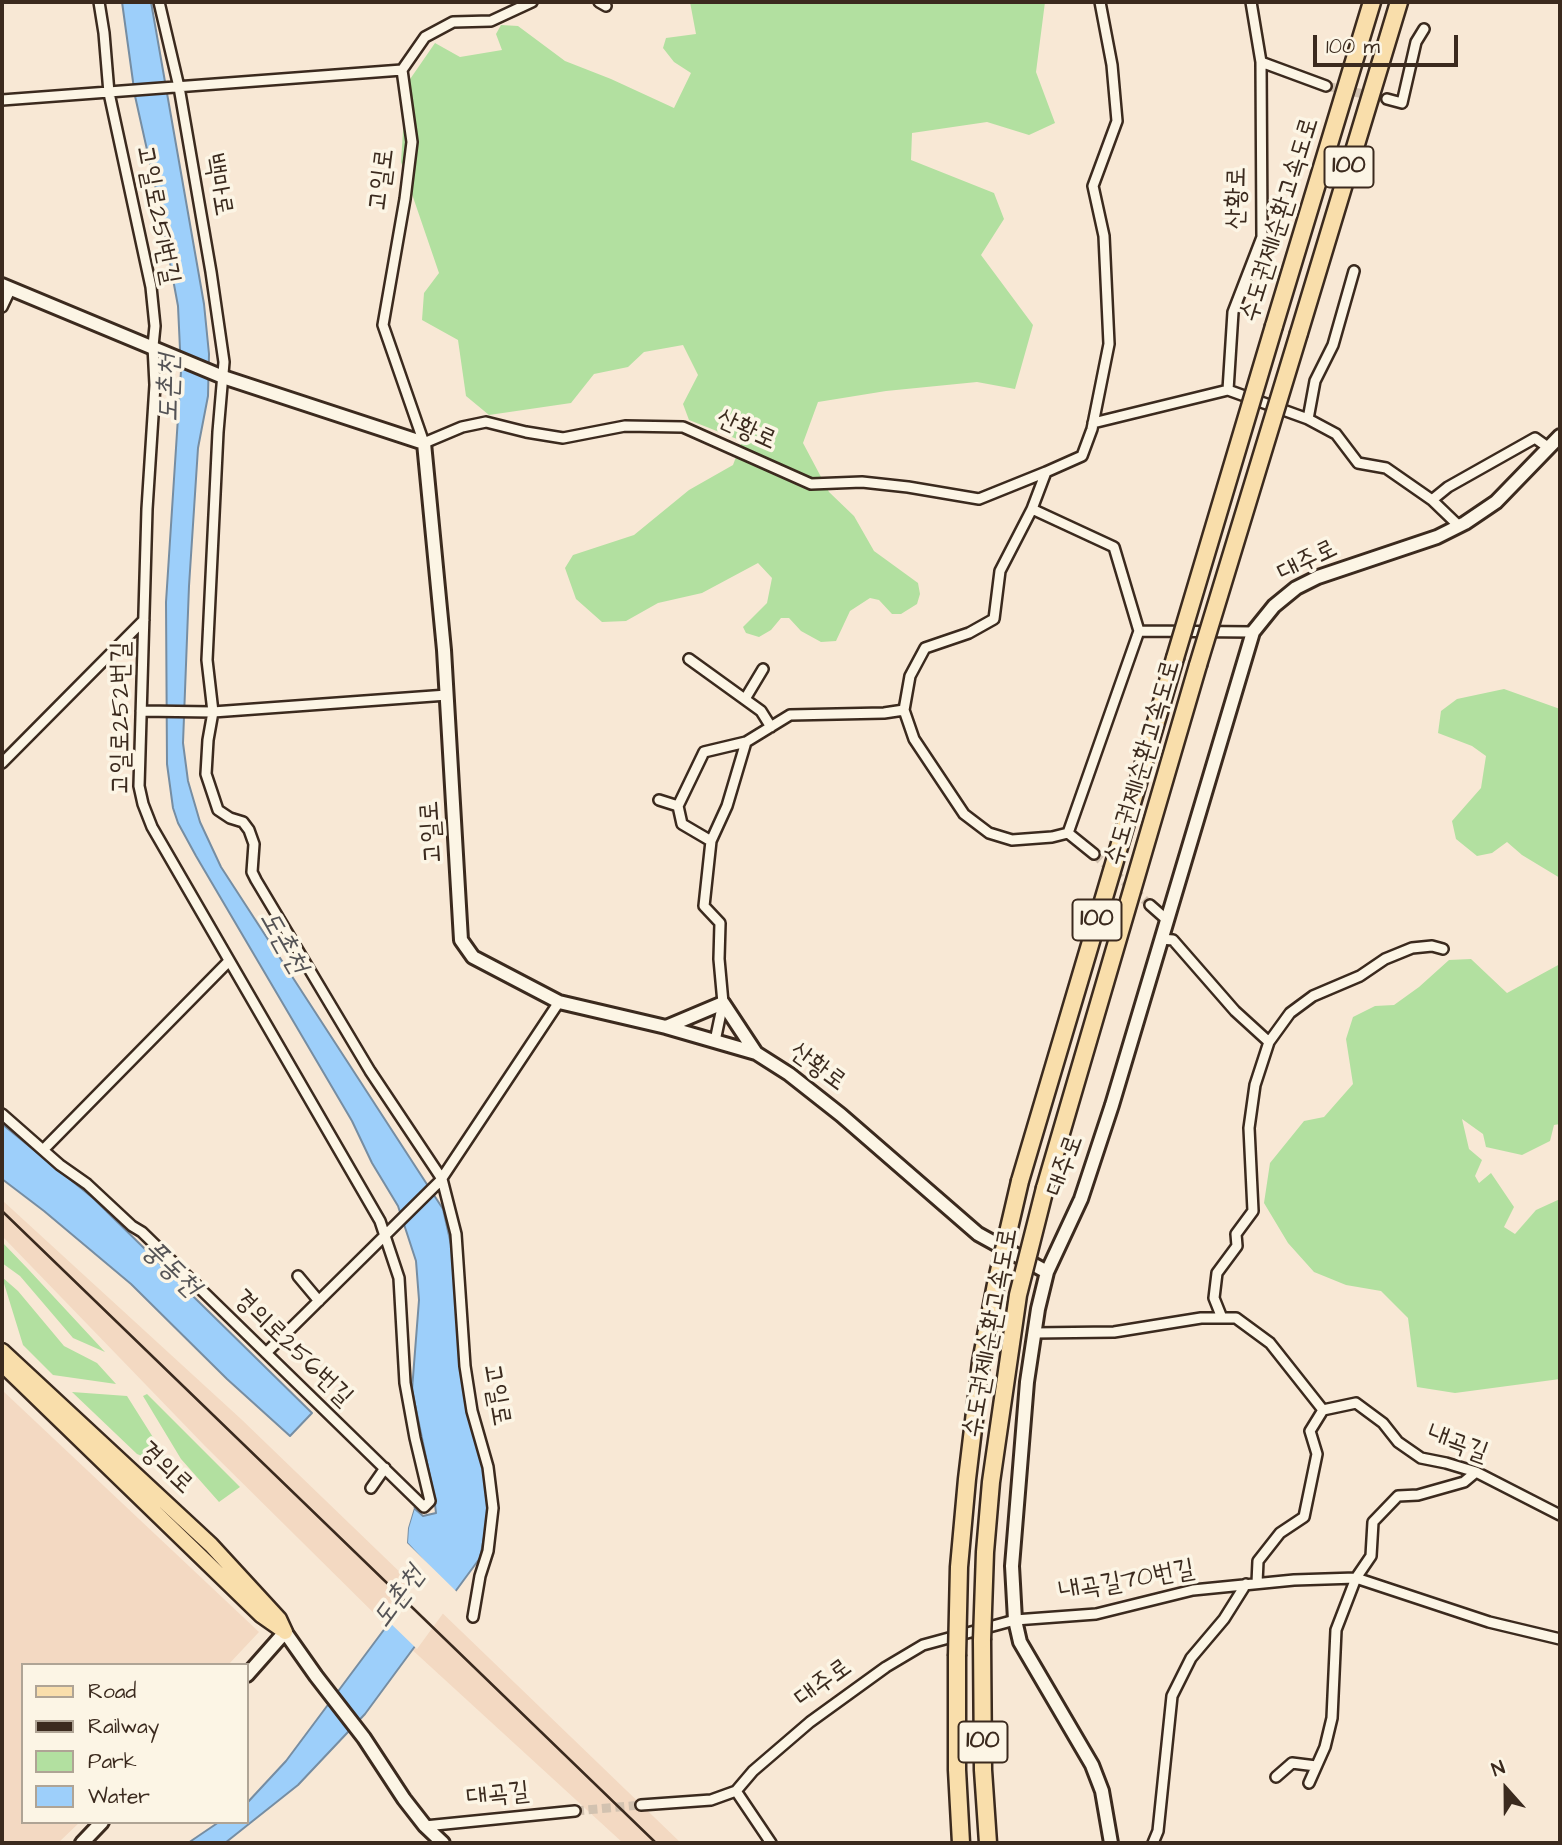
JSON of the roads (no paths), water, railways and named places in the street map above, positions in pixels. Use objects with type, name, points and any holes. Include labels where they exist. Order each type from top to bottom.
[{"type":"highway","name":"수도권제1순환고속도로","points":[[961,1843],[957,1770],[957,1656],[963,1517],[981,1362],[996,1284],[1020,1181],[1372,2]]},
{"type":"highway","name":"수도권제1순환고속도로","points":[[988,1843],[983,1770],[982,1640],[985,1552],[995,1457],[1018,1294],[1045,1188],[1198,665],[1399,2]]},
{"type":"main road","name":"경의로","points":[[2,1350],[211,1545],[279,1619],[285,1632]]},
{"type":"main road","name":"경의로","points":[[2,1364],[261,1615],[285,1632]]},
{"type":"street","name":"고일로251번길","points":[[99,2],[109,93],[151,287],[159,349]]},
{"type":"street","name":"백마로","points":[[159,2],[211,272],[223,350],[219,375],[208,660],[209,713]]},
{"type":"street","points":[[2,100],[401,69],[425,37],[453,22],[491,20],[532,2]]},
{"type":"street","name":"산황로","points":[[424,443],[462,427],[486,422],[563,438],[625,426],[683,427],[811,484],[862,482],[979,499],[1082,456],[1093,423],[1109,344],[1104,236],[1093,186],[1117,121],[1112,65],[1100,2]]},
{"type":"street","name":"산황로","points":[[1228,390],[1233,312],[1262,237],[1261,61],[1251,2]]},
{"type":"street","points":[[1387,99],[1402,103],[1416,42],[1424,29]]},
{"type":"street","points":[[1261,61],[1326,86]]},
{"type":"street","name":"고일로","points":[[401,69],[412,142],[383,326],[424,443],[437,559],[461,940],[473,957],[559,1002],[715,1041]]},
{"type":"street","points":[[1308,419],[1315,381],[1333,345],[1354,271]]},
{"type":"street","points":[[2,307],[6,287],[219,375],[424,443]]},
{"type":"street","name":"고일로252번길","points":[[159,349],[147,509],[139,786],[143,804],[152,827],[387,1236],[398,1278],[405,1383],[430,1501],[424,1507]]},
{"type":"street","points":[[1093,423],[1228,390],[1308,419],[1336,434],[1358,463],[1386,468],[1432,500],[1459,526]]},
{"type":"street","name":"대주로","points":[[1111,1843],[1102,1791],[1092,1765],[1020,1642],[1015,1620],[1012,1566],[1027,1382],[1047,1272],[1081,1199],[1112,1105],[1253,632],[1274,606],[1296,587],[1328,573],[1437,537],[1459,526],[1496,502],[1560,436]]},
{"type":"street","points":[[1432,500],[1448,487],[1535,438],[1549,448]]},
{"type":"street","points":[[1046,472],[1032,509],[1000,571],[993,619],[969,633],[925,648],[910,676],[904,710],[914,739],[964,814],[989,833],[1012,840],[1068,833],[1094,854]]},
{"type":"street","points":[[1032,509],[1114,547],[1139,631],[1068,833]]},
{"type":"street","name":"고일로252번길","points":[[2,763],[144,620]]},
{"type":"street","points":[[1139,631],[1253,632]]},
{"type":"street","points":[[689,659],[761,712],[771,727]]},
{"type":"street","points":[[745,699],[762,669]]},
{"type":"street","points":[[141,711],[209,713],[447,695]]},
{"type":"street","points":[[711,841],[682,824],[678,806],[704,752],[746,742],[789,715],[884,713],[904,710]]},
{"type":"street","name":"고일로","points":[[209,713],[206,774],[218,810],[243,822],[249,830],[254,844],[252,872],[370,1071],[441,1180],[456,1234],[465,1366],[472,1411],[488,1467],[493,1508],[488,1551],[480,1576],[473,1617]]},
{"type":"street","points":[[715,1041],[723,1003],[719,959],[720,923],[704,906],[711,841],[727,806],[746,742]]},
{"type":"street","points":[[659,800],[678,806]]},
{"type":"street","points":[[1150,905],[1167,920]]},
{"type":"street","points":[[1161,939],[1173,940],[1235,1011],[1269,1042]]},
{"type":"street","points":[[1222,1318],[1214,1298],[1217,1273],[1237,1246],[1236,1234],[1253,1210],[1249,1128],[1255,1085],[1269,1042],[1290,1013],[1313,996],[1360,976],[1385,959],[1412,948],[1432,946],[1443,949]]},
{"type":"street","points":[[43,1150],[229,961]]},
{"type":"street","points":[[266,1353],[441,1180],[559,1002]]},
{"type":"street","points":[[666,1027],[723,1003]]},
{"type":"street","points":[[723,1003],[756,1053]]},
{"type":"street","name":"산황로","points":[[715,1041],[756,1053],[789,1074],[841,1115],[978,1234],[1047,1272]]},
{"type":"street","name":"경의로256번길","points":[[2,1114],[142,1232],[424,1507]]},
{"type":"street","points":[[298,1276],[319,1301]]},
{"type":"street","points":[[1034,1334],[1114,1332],[1201,1318],[1237,1318],[1270,1343],[1323,1410],[1310,1431],[1317,1454],[1304,1517],[1280,1533],[1258,1561],[1252,1584],[1191,1658],[1172,1696],[1158,1831],[1153,1843]]},
{"type":"street","name":"내곡길","points":[[1323,1410],[1356,1403],[1382,1423],[1398,1442],[1421,1458],[1476,1472],[1560,1515]]},
{"type":"street","points":[[371,1488],[385,1468]]},
{"type":"street","points":[[1309,1783],[1325,1747],[1332,1718],[1336,1630],[1356,1578],[1371,1556],[1373,1522],[1398,1496],[1418,1495],[1464,1482],[1476,1472]]},
{"type":"street","points":[[1356,1578],[1489,1622],[1560,1639]]},
{"type":"street","name":"내곡길70번길","points":[[1015,1620],[1096,1614],[1193,1590],[1356,1578]]},
{"type":"street","name":"대주로","points":[[736,1791],[753,1771],[810,1722],[886,1667],[923,1645],[1015,1620]]},
{"type":"street","points":[[248,1674],[285,1632]]},
{"type":"street","name":"대곡길","points":[[285,1632],[364,1738],[397,1789],[425,1826],[443,1843]]},
{"type":"street","points":[[1276,1777],[1292,1763],[1317,1766]]},
{"type":"street","points":[[641,1805],[711,1800],[736,1791],[771,1843]]},
{"type":"street","name":"대곡길","points":[[425,1826],[575,1811]]},
{"type":"street","points":[[82,1843],[100,1824]]},
{"type":"water","points":[[122,2],[151,2],[204,304],[209,354],[208,396],[198,448],[189,586],[183,743],[188,781],[200,822],[221,867],[443,1209],[452,1249],[460,1349],[469,1412],[486,1478],[490,1506],[480,1558],[365,1714],[298,1785],[225,1843],[188,1843],[216,1824],[248,1824],[248,1802],[286,1761],[430,1568],[407,1543],[408,1528],[414,1508],[423,1516],[436,1513],[412,1390],[419,1300],[416,1261],[398,1206],[372,1163],[352,1121],[196,856],[173,808],[167,764],[166,602],[181,371],[178,306],[135,96]]},
{"type":"water","points":[[2,1124],[93,1198],[312,1413],[290,1436],[227,1379],[131,1284],[2,1179]]},
{"type":"tunnel","points":[[1326,86],[1387,99]]},
{"type":"tunnel","points":[[1094,854],[1150,905]]},
{"type":"tunnel","points":[[575,1811],[641,1805]]},
{"type":"railway","points":[[2,1211],[656,1843]]},
{"type":"water label","name":"도촌천","points":[[171,388]]},
{"type":"water label","name":"도촌천","points":[[282,943]]},
{"type":"water label","name":"풍동천","points":[[170,1270]]},
{"type":"water label","name":"도촌천","points":[[400,1598]]}]
